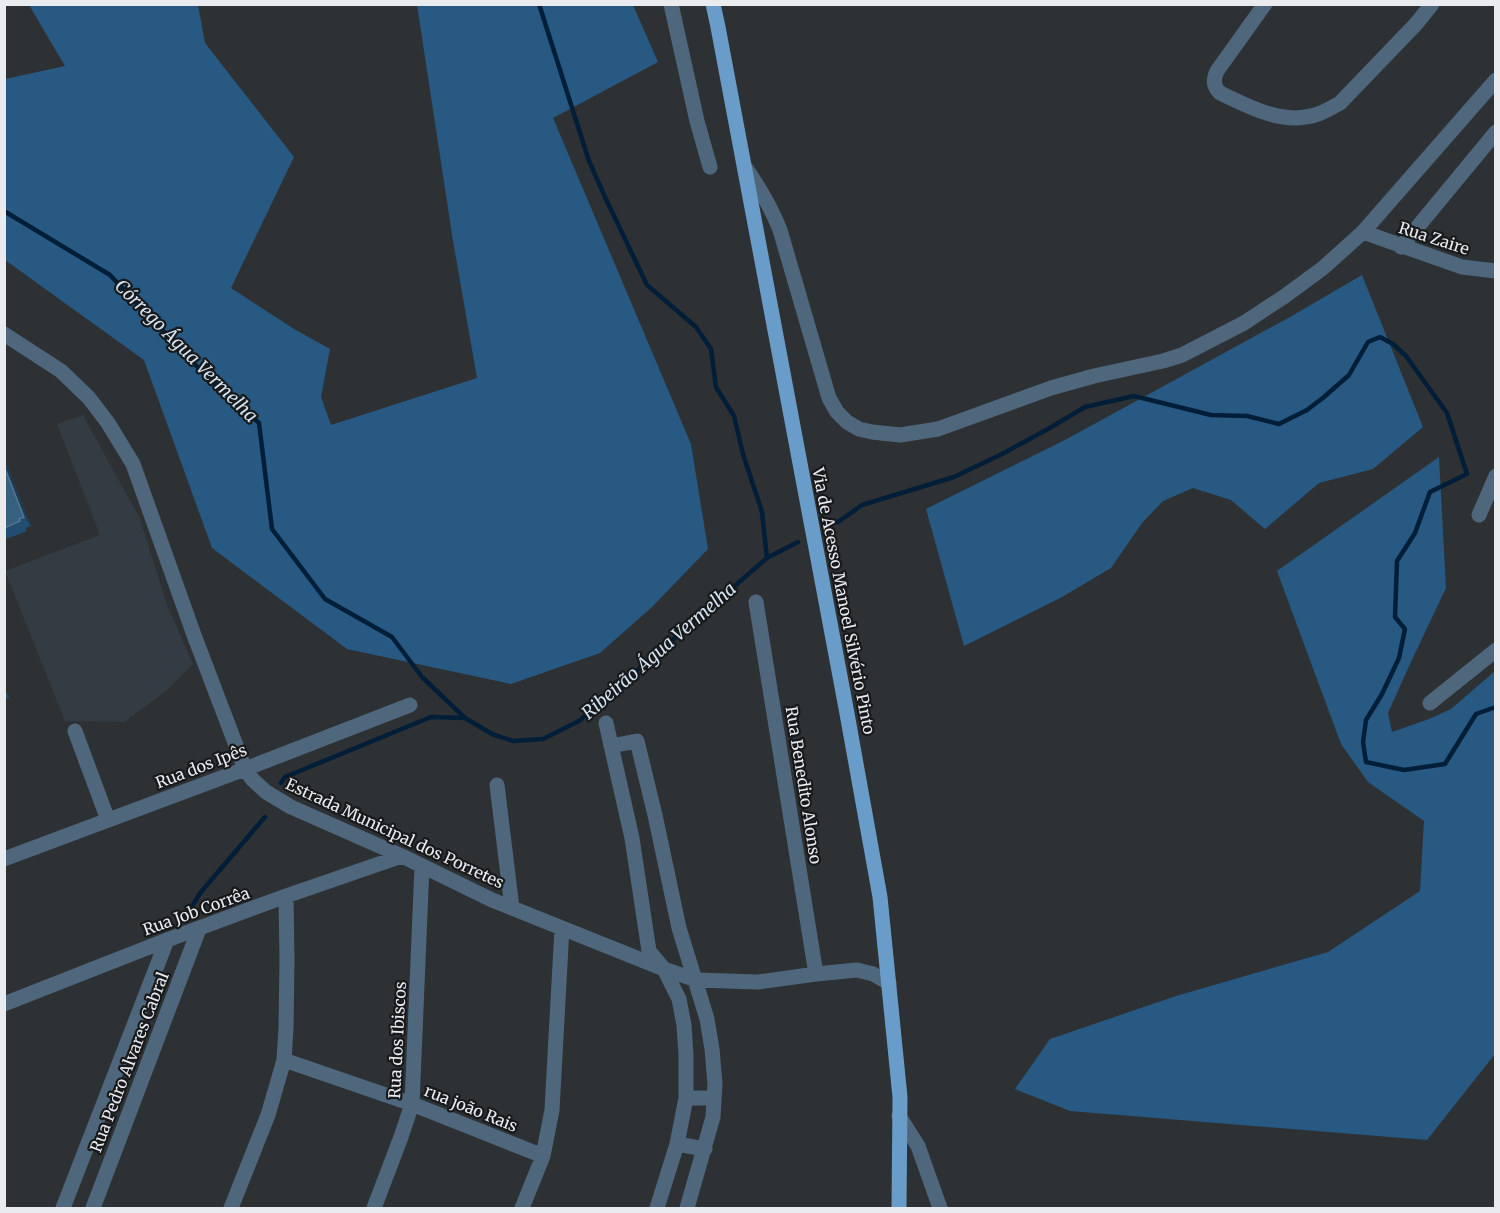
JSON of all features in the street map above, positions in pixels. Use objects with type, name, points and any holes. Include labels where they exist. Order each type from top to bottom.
[{"type":"main road","name":"Via de Acesso Manoel Silvério Pinto","points":[[715,8],[880,897],[900,1097],[899,1209]]},
{"type":"street","points":[[671,4],[697,121],[710,167]]},
{"type":"street","points":[[1265,4],[1217,71],[1214,81],[1220,93],[1268,113],[1290,118],[1324,112],[1340,103],[1416,24],[1432,4]]},
{"type":"street","points":[[745,167],[760,188],[780,230],[830,398],[837,412],[859,429],[900,435],[938,429],[1051,388],[1163,361],[1182,354],[1244,322],[1323,268],[1363,232],[1496,80]]},
{"type":"street","points":[[1401,247],[1496,132]]},
{"type":"street","name":"Rua Zaire","points":[[1363,232],[1462,267],[1496,272]]},
{"type":"street","name":"Estrada Municipal dos Porretes","points":[[4,334],[61,371],[89,398],[108,423],[133,464],[245,770],[266,792],[291,807],[402,856],[492,900],[696,980],[758,982],[857,970],[873,974],[889,983]]},
{"type":"street","points":[[1479,515],[1496,476]]},
{"type":"street","name":"Rua Benedito Alonso","points":[[756,602],[816,974]]},
{"type":"street","points":[[1430,703],[1496,650]]},
{"type":"street","name":"Rua dos Ipês","points":[[4,859],[245,770],[410,705]]},
{"type":"street","points":[[606,723],[632,838],[649,951],[664,969],[679,999],[684,1025],[686,1098],[677,1144],[657,1209]]},
{"type":"street","points":[[75,731],[108,820]]},
{"type":"street","points":[[611,746],[637,741],[679,928],[707,1018],[715,1084],[713,1117],[687,1209]]},
{"type":"street","points":[[497,785],[512,908]]},
{"type":"street","name":"Rua Job Corrêa","points":[[4,1004],[167,940],[402,856]]},
{"type":"street","name":"Rua dos Ibiscos","points":[[374,1209],[412,1104],[422,866]]},
{"type":"street","points":[[231,1209],[268,1115],[284,1060],[286,896]]},
{"type":"street","points":[[522,1209],[543,1156],[552,1110],[562,928]]},
{"type":"street","name":"Rua Pedro Alvares Cabral","points":[[93,1209],[199,929]]},
{"type":"street","name":"Rua Pedro Alvares Cabral","points":[[63,1209],[167,940]]},
{"type":"street","name":"rua joão Rais","points":[[284,1060],[412,1104],[543,1156]]},
{"type":"street","points":[[686,1098],[714,1098]]},
{"type":"street","points":[[899,1116],[918,1146],[940,1209]]},
{"type":"street","points":[[677,1144],[705,1149]]},
{"type":"shaded area","points":[[29,5],[198,5],[205,43],[294,157],[231,288],[294,329],[330,349],[321,397],[331,425],[477,378],[453,241],[417,5],[633,5],[658,62],[553,118],[691,444],[708,549],[652,607],[600,653],[511,684],[347,649],[212,548],[144,360],[5,260],[5,79],[65,66]]},
{"type":"shaded area","points":[[1362,275],[1423,427],[1373,469],[1319,483],[1265,529],[1231,500],[1193,488],[1163,501],[1142,523],[1111,568],[1062,597],[964,646],[926,509],[1065,440]]},
{"type":"shaded area","points":[[83,415],[140,519],[167,605],[193,664],[165,692],[124,722],[65,721],[5,571],[100,535],[57,424]]},
{"type":"shaded area","points":[[1439,457],[1446,588],[1388,713],[1392,732],[1429,719],[1451,709],[1495,671],[1495,1054],[1427,1140],[1070,1111],[1015,1089],[1050,1039],[1176,996],[1328,952],[1420,891],[1424,821],[1368,782],[1341,744],[1277,571]]},
{"type":"building","points":[[4,466],[24,517],[4,528]]},
{"type":"waterway","points":[[539,4],[589,161],[647,285],[696,327],[711,349],[716,387],[734,416],[743,454],[762,512],[767,558]]},
{"type":"waterway","name":"Córrego Água Vermelha","points":[[4,211],[110,275],[207,377],[259,423],[272,529],[325,599],[392,637],[422,677],[465,718]]},
{"type":"waterway","name":"Ribeirão Água Vermelha","points":[[838,522],[862,505],[954,477],[1002,454],[1085,407],[1134,396],[1211,415],[1247,416],[1279,424],[1307,410],[1324,397],[1349,375],[1368,342],[1380,337],[1393,344],[1406,356],[1447,413],[1467,474],[1430,492],[1415,533],[1397,561],[1395,617],[1405,629],[1399,658],[1382,694],[1366,720],[1363,742],[1366,762],[1404,770],[1445,764],[1476,714],[1496,707]]},
{"type":"waterway","name":"Ribeirão Água Vermelha","points":[[281,783],[285,777],[431,717],[465,718],[492,734],[513,741],[543,739],[579,721],[767,558],[798,542]]},
{"type":"waterway","name":"Ribeirão Água Vermelha","points":[[190,909],[201,892],[265,817]]}]
